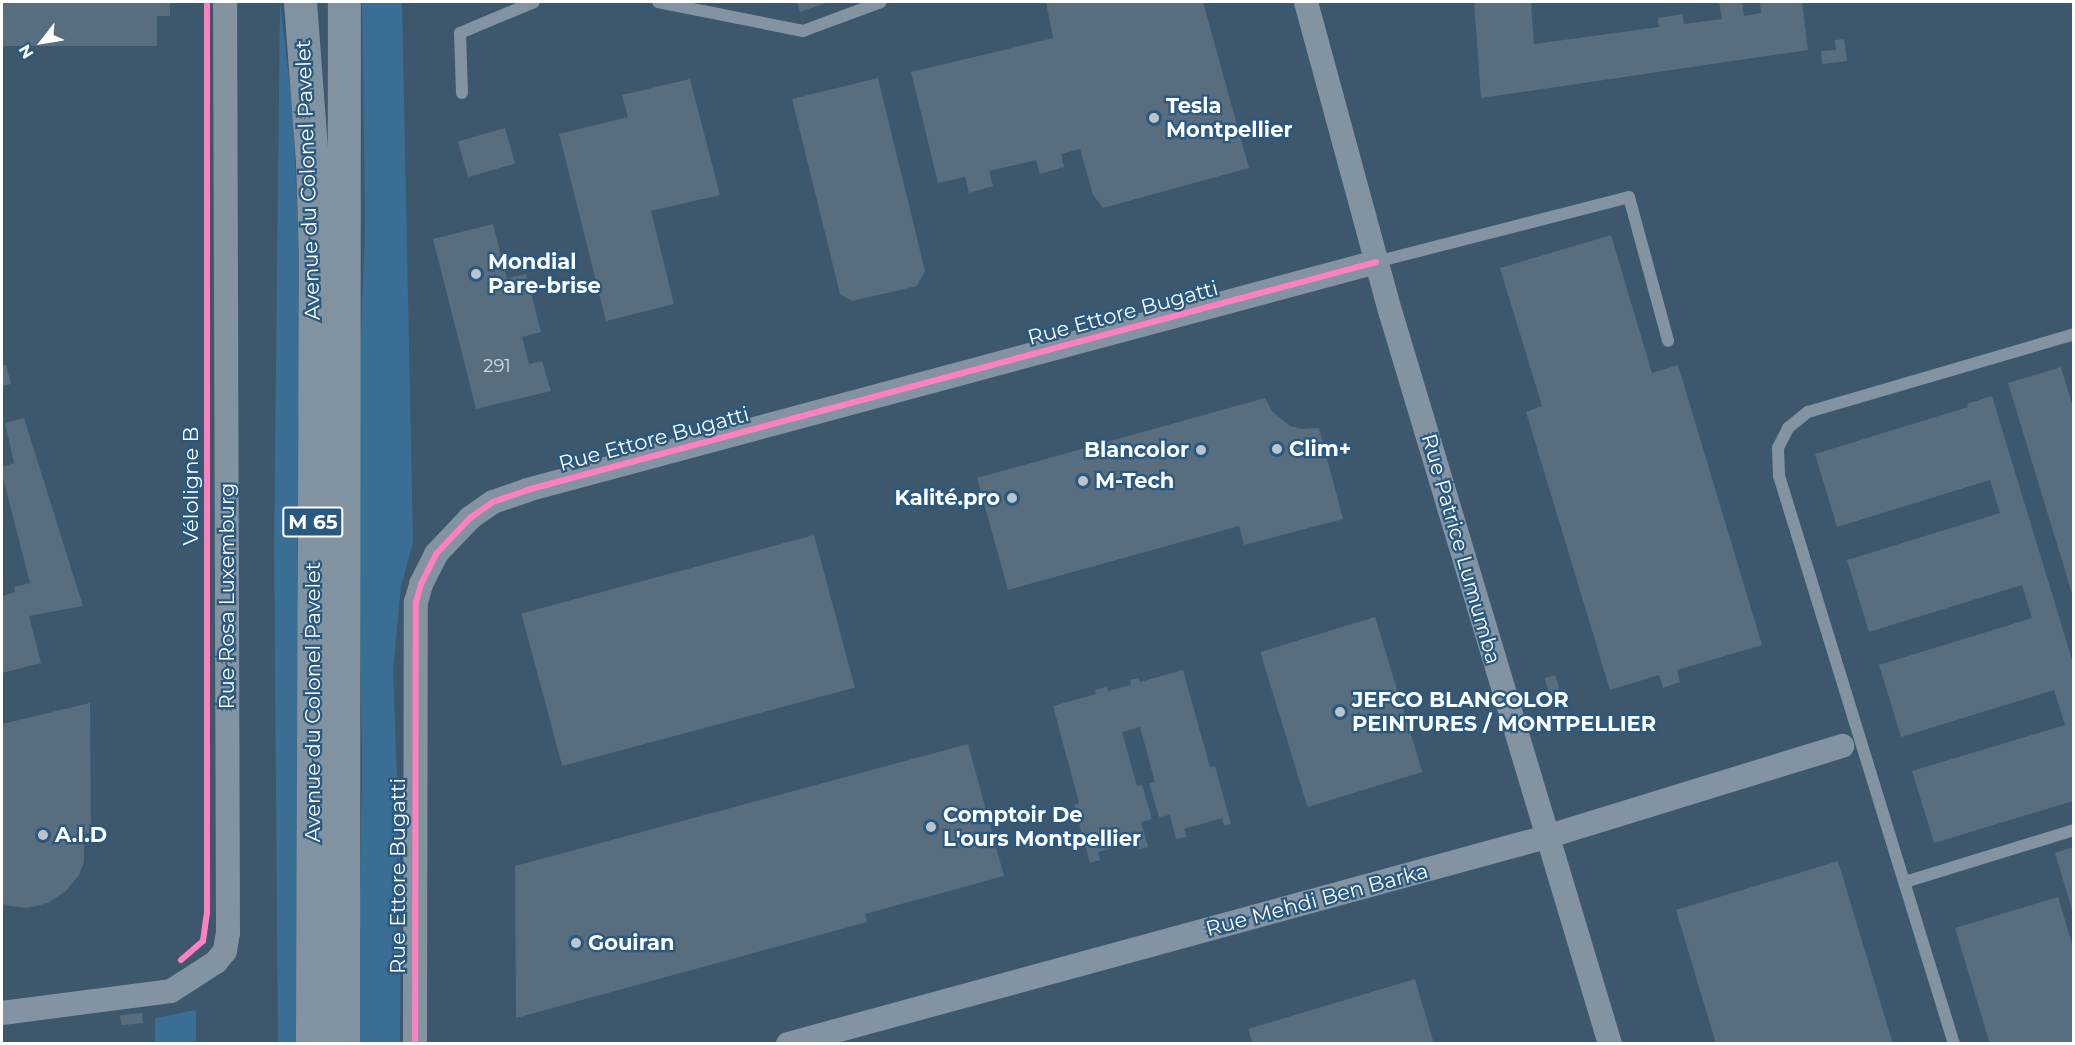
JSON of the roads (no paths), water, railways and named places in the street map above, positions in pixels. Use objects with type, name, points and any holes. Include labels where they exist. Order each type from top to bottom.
[{"type":"main road","name":"Avenue du Colonel Pavelet","points":[[300,2],[315,254],[312,1044]]},
{"type":"main road","name":"Avenue du Colonel Pavelet","points":[[343,1044],[344,2]]},
{"type":"street","name":"Rue Rosa Luxemburg","points":[[2,1013],[171,991],[216,962],[225,951],[228,933],[225,2]]},
{"type":"street","points":[[1306,2],[1376,262]]},
{"type":"street","name":"Rue Patrice Lumumba","points":[[1376,262],[1546,837],[1610,1044]]},
{"type":"street","name":"Rue Ettore Bugatti","points":[[416,1044],[416,602],[421,584],[436,554],[470,518],[493,502],[527,490],[1376,262]]},
{"type":"street","name":"Rue Mehdi Ben Barka","points":[[788,1044],[1546,837],[1851,744]]},
{"type":"lane","points":[[462,93],[460,33],[534,2]]},
{"type":"lane","points":[[658,2],[803,31],[881,2]]},
{"type":"lane","points":[[1376,262],[1629,197],[1668,341]]},
{"type":"lane","points":[[1954,1044],[1905,882],[1851,744],[1779,476],[1778,448],[1788,428],[1808,412],[2073,334]]},
{"type":"lane","points":[[1905,882],[2073,830]]},
{"type":"place","name":"Tesla Montpellier","points":[[1154,118]]},
{"type":"place","name":"Mondial Pare-brise","points":[[476,274]]},
{"type":"place","name":"Clim+","points":[[1277,449]]},
{"type":"place","name":"Blancolor","points":[[1201,450]]},
{"type":"place","name":"M-Tech","points":[[1083,481]]},
{"type":"place","name":"Kalité.pro","points":[[1012,498]]},
{"type":"place","name":"JEFCO BLANCOLOR PEINTURES / MONTPELLIER","points":[[1340,712]]},
{"type":"place","name":"Comptoir De L'ours Montpellier","points":[[931,827]]},
{"type":"place","name":"A.I.D","points":[[43,835]]},
{"type":"place","name":"Gouiran","points":[[576,943]]}]
